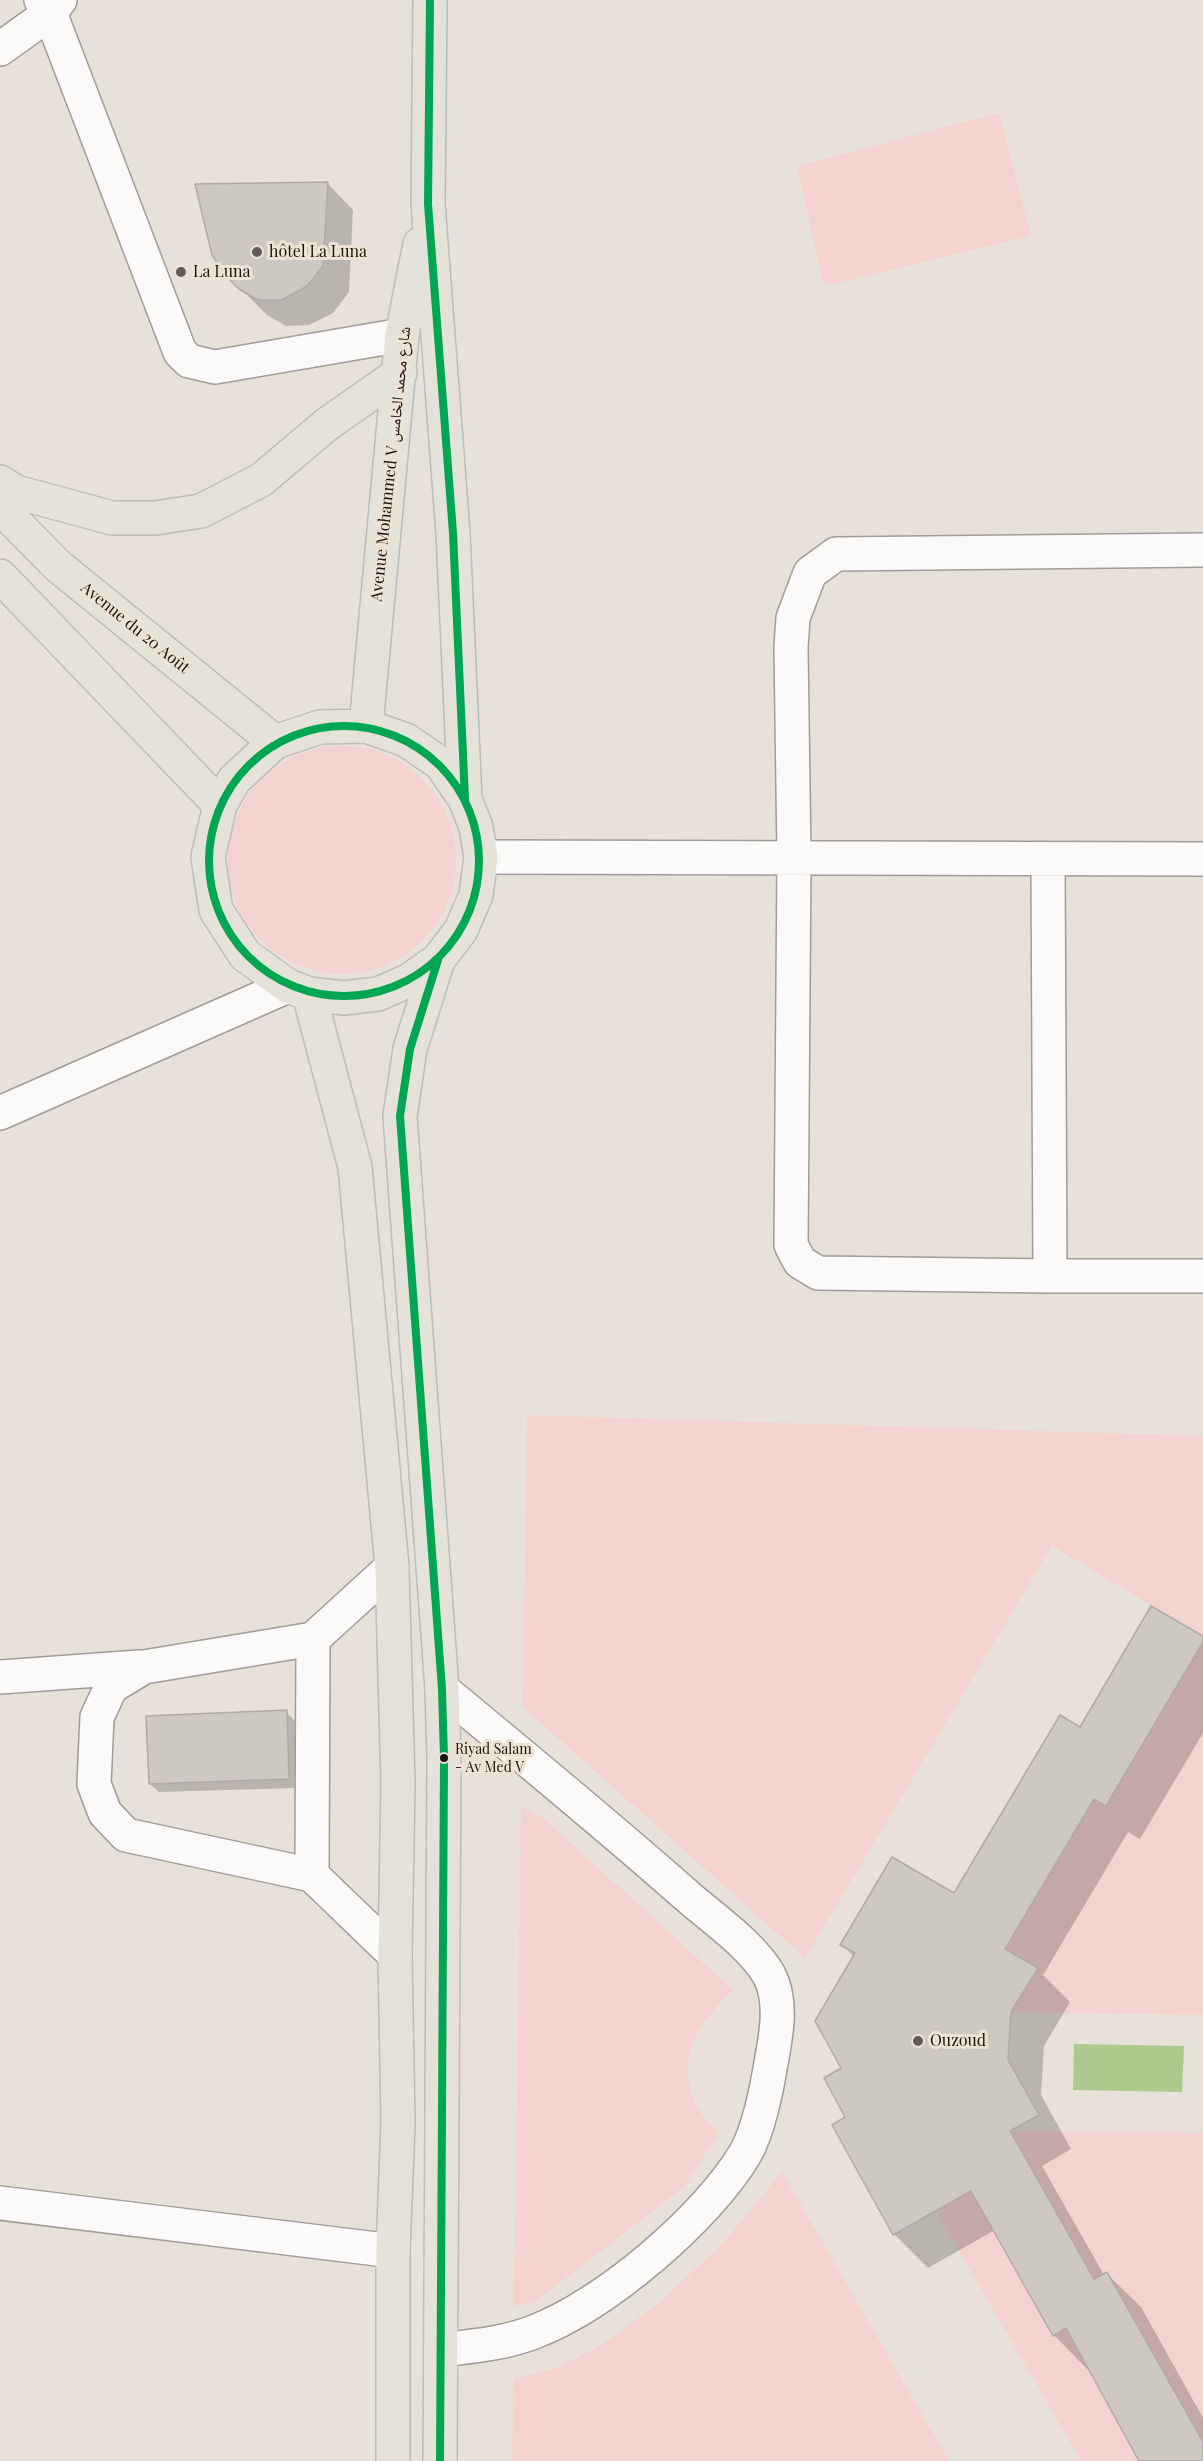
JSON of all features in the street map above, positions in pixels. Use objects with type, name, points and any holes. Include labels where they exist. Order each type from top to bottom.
[{"type":"main road","name":"Avenue Mohammed V شارع محمد الخامس","points":[[430,0],[428,204],[453,533],[465,799]]},
{"type":"main road","name":"Avenue Mohammed V شارع محمد الخامس","points":[[366,726],[402,335],[428,204]]},
{"type":"main road","points":[[0,482],[16,492],[112,518],[155,518],[201,511],[261,480],[327,425],[400,373]]},
{"type":"main road","name":"Avenue du 20 Août","points":[[0,507],[58,566],[275,741]]},
{"type":"main road","points":[[0,576],[220,805]]},
{"type":"main road","points":[[366,726],[406,740],[441,764],[465,799],[476,827],[481,857],[476,895],[461,930],[438,960],[410,980],[378,994],[344,998],[299,990],[245,955],[216,910],[208,857],[220,805],[234,780],[275,741],[320,727],[366,726]]},
{"type":"main road","points":[[438,960],[410,1049],[400,1116],[442,1689],[444,1758],[440,2461]]},
{"type":"main road","points":[[299,990],[355,1167],[392,1567],[398,1783],[395,1955],[398,2123],[393,2251],[393,2461]]},
{"type":"street","points":[[0,49],[50,4],[180,352],[189,361],[215,367],[402,335]]},
{"type":"street","points":[[1203,550],[837,554],[810,573],[793,618],[794,858],[790,1211],[791,1245],[800,1262],[818,1273],[1203,1276]]},
{"type":"street","points":[[481,857],[1203,859]]},
{"type":"street","points":[[1048,859],[1050,1276]]},
{"type":"street","points":[[0,1113],[299,990]]},
{"type":"street","points":[[0,1677],[144,1667],[313,1639],[392,1567]]},
{"type":"street","points":[[312,1875],[313,1639]]},
{"type":"street","points":[[144,1667],[111,1687],[97,1717],[94,1784],[105,1813],[126,1835],[312,1875],[395,1955]]},
{"type":"street","points":[[441,2350],[493,2344],[533,2332],[569,2317],[602,2295],[683,2229],[745,2153],[767,2084],[777,2026],[775,1995],[770,1976],[753,1954],[641,1855],[442,1689]]},
{"type":"street","points":[[0,2203],[393,2251]]},
{"type":"shaded area","points":[[999,113],[1031,236],[824,286],[797,166]]},
{"type":"shaded area","points":[[342,746],[364,748],[396,759],[423,779],[443,806],[454,838],[456,860],[454,882],[443,914],[423,941],[396,961],[364,972],[342,974],[320,972],[288,961],[261,941],[241,914],[230,882],[228,860],[230,838],[241,806],[261,779],[288,759],[320,748]]},
{"type":"shaded area","points":[[527,1415],[1203,1436],[1203,1636],[1052,1546],[805,1958],[523,1707]]},
{"type":"shaded area","points":[[1203,1642],[1203,2015],[1011,2012],[1037,1968],[1005,1949],[1094,1799],[1106,1806]]},
{"type":"shaded area","points":[[521,1807],[542,1817],[733,1990],[708,2017],[691,2047],[688,2078],[691,2092],[697,2107],[719,2133],[684,2187],[535,2302],[514,2307]]},
{"type":"shaded area","points":[[1074,2044],[1184,2046],[1182,2092],[1073,2090]]},
{"type":"shaded area","points":[[1010,2131],[1203,2133],[1203,2442],[1107,2272],[1094,2279]]},
{"type":"shaded area","points":[[782,2172],[949,2461],[512,2461],[514,2379],[562,2366],[601,2345],[659,2303],[723,2243]]},
{"type":"shaded area","points":[[971,2191],[1052,2335],[1066,2328],[1139,2461],[1081,2461],[936,2211]]},
{"type":"building","points":[[328,182],[323,266],[307,286],[282,300],[258,300],[239,289],[226,276],[212,255],[195,184]]},
{"type":"building","name":"Ouzoud","points":[[1151,1606],[1203,1636],[1203,1642],[1106,1806],[1094,1799],[1005,1949],[1038,1968],[1011,2012],[1008,2060],[1039,2115],[1010,2131],[1094,2279],[1107,2272],[1203,2442],[1203,2461],[1139,2461],[1066,2328],[1053,2336],[971,2191],[893,2235],[832,2125],[845,2117],[824,2078],[841,2068],[815,2021],[855,1953],[840,1945],[892,1857],[954,1893],[1060,1715],[1080,1727]]},
{"type":"building","points":[[287,1710],[289,1779],[149,1784],[146,1716]]},
{"type":"transit line","points":[[430,0],[428,204],[453,533],[465,799]]},
{"type":"transit line","points":[[331,726],[357,726],[396,736],[419,748],[440,765],[457,786],[469,809],[477,835],[479,861],[477,887],[469,913],[457,936],[440,957],[419,974],[383,991],[357,996],[331,996],[305,991],[280,980],[258,966],[239,947],[225,925],[214,900],[209,874],[209,848],[214,822],[225,797],[239,775],[258,756],[280,742],[305,731],[331,726]]},
{"type":"transit line","points":[[438,960],[410,1049],[400,1116],[442,1689],[444,1758],[440,2461]]},
{"type":"place","name":"hôtel La Luna","points":[[257,252]]},
{"type":"place","name":"La Luna","points":[[181,272]]},
{"type":"place","name":"Riyad Salam - Av Med V","points":[[444,1758]]},
{"type":"place","name":"Ouzoud","points":[[918,2041]]}]
